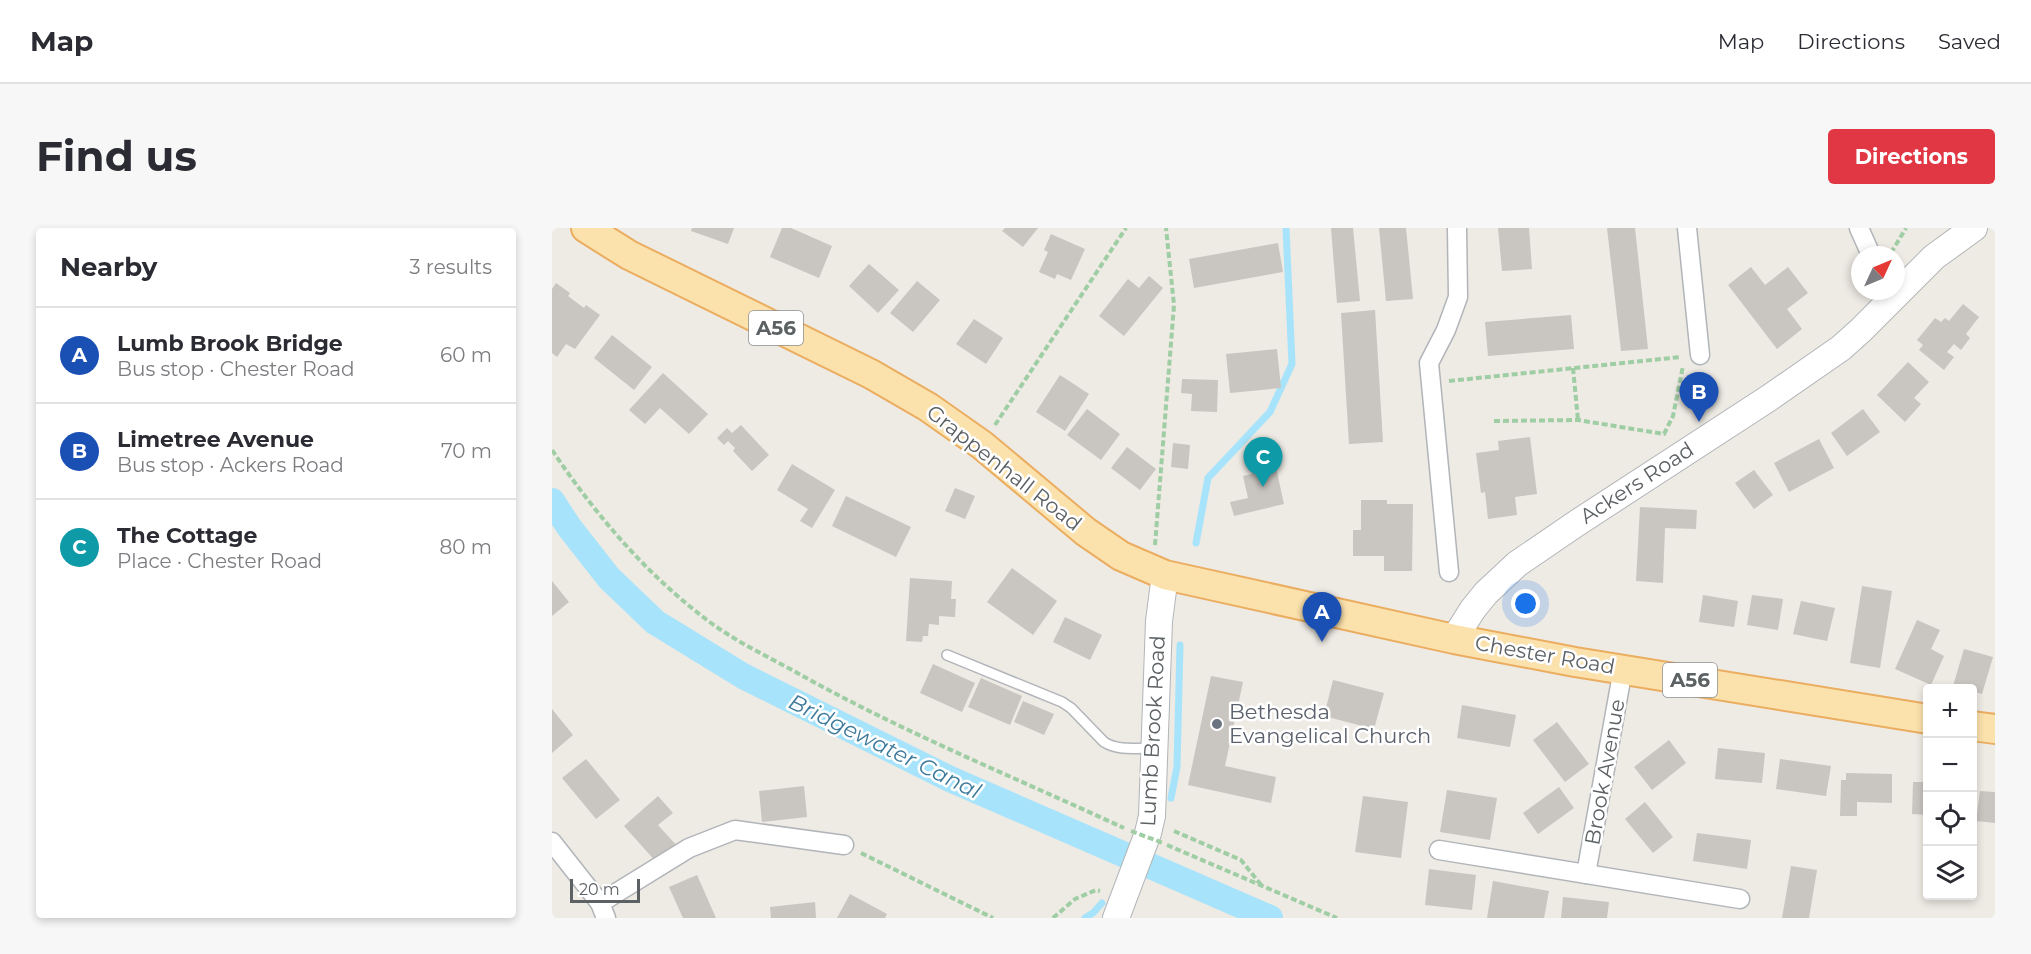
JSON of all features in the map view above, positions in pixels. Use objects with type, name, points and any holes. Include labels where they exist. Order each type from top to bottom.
[{"type":"main road","name":"Grappenhall Road","points":[[586,228],[628,255],[871,374],[928,407],[982,445],[1093,537],[1121,556],[1165,575]]},
{"type":"main road","name":"Chester Road","points":[[1165,575],[1454,639],[1923,718]]},
{"type":"main road","points":[[1977,727],[1995,729]]},
{"type":"street","points":[[1449,572],[1429,363],[1446,330],[1458,297],[1457,228]]},
{"type":"street","points":[[1687,228],[1700,355]]},
{"type":"street","points":[[1859,228],[1867,246]]},
{"type":"street","name":"Ackers Road","points":[[1905,284],[1934,257],[1974,228]]},
{"type":"street","name":"Ackers Road","points":[[1454,639],[1473,609],[1517,564],[1816,366],[1860,331],[1889,300]]},
{"type":"street","name":"Lumb Brook Road","points":[[1120,909],[1152,816],[1159,621],[1165,575]]},
{"type":"street","name":"Brook Avenue","points":[[1586,874],[1623,669]]},
{"type":"street","points":[[552,842],[603,910],[689,848],[735,830],[844,845]]},
{"type":"street","name":"Brook Avenue","points":[[1439,850],[1740,899]]},
{"type":"lane","points":[[947,655],[1062,702],[1110,746],[1155,748]]},
{"type":"path","points":[[982,445],[1126,228]]},
{"type":"path","points":[[1155,546],[1174,305],[1166,228]]},
{"type":"path","points":[[1895,246],[1906,228]]},
{"type":"path","points":[[1431,383],[1684,357],[1673,416],[1664,434],[1578,420],[1494,421]]},
{"type":"path","points":[[1573,368],[1578,420]]},
{"type":"path","points":[[552,450],[610,529],[651,571],[691,607],[735,640],[925,738],[1131,831],[1337,918]]},
{"type":"path","points":[[1175,832],[1241,860],[1262,886]]},
{"type":"path","points":[[844,845],[993,918]]},
{"type":"path","points":[[1053,918],[1075,899],[1096,890],[1120,909]]},
{"type":"building","points":[[692,228],[734,228],[728,244],[691,231]]},
{"type":"building","points":[[782,228],[791,228],[832,246],[819,278],[770,257]]},
{"type":"building","points":[[1005,228],[1038,228],[1023,247],[1002,231]]},
{"type":"building","points":[[1331,228],[1353,228],[1360,301],[1337,303]]},
{"type":"building","points":[[1379,228],[1406,228],[1413,299],[1386,301]]},
{"type":"building","points":[[1498,228],[1529,228],[1532,269],[1502,271]]},
{"type":"building","points":[[1607,228],[1635,228],[1648,349],[1621,351]]},
{"type":"building","points":[[1051,234],[1085,249],[1071,280],[1057,274],[1055,279],[1039,272],[1048,252],[1044,250]]},
{"type":"building","points":[[1278,243],[1283,272],[1194,288],[1189,259]]},
{"type":"building","points":[[869,264],[899,290],[878,313],[849,286]]},
{"type":"building","points":[[1751,267],[1765,285],[1788,267],[1808,293],[1787,309],[1802,329],[1777,349],[1728,285]]},
{"type":"building","points":[[1149,276],[1163,288],[1124,336],[1099,316],[1128,279],[1139,288]]},
{"type":"building","points":[[917,281],[940,300],[913,332],[890,313]]},
{"type":"building","points":[[556,283],[570,293],[568,296],[584,308],[586,305],[600,315],[575,349],[566,344],[557,357],[552,353],[552,289]]},
{"type":"building","points":[[1963,304],[1979,317],[1966,334],[1970,338],[1961,350],[1954,344],[1947,352],[1954,357],[1944,370],[1919,350],[1923,345],[1917,340],[1935,318],[1941,322],[1945,318],[1949,321]]},
{"type":"building","points":[[1375,310],[1383,442],[1349,444],[1341,313]]},
{"type":"building","points":[[1571,315],[1574,349],[1488,356],[1485,322]]},
{"type":"building","points":[[974,319],[1003,338],[986,364],[956,344]]},
{"type":"building","points":[[612,335],[652,367],[634,390],[594,358]]},
{"type":"building","points":[[1277,349],[1281,388],[1230,393],[1226,354]]},
{"type":"building","points":[[1908,362],[1929,382],[1914,398],[1921,404],[1905,422],[1877,395]]},
{"type":"building","points":[[663,373],[708,414],[689,434],[660,408],[645,424],[629,410]]},
{"type":"building","points":[[1060,375],[1089,394],[1065,431],[1036,412]]},
{"type":"building","points":[[1182,379],[1218,380],[1217,412],[1191,411],[1192,394],[1181,393]]},
{"type":"building","points":[[1087,409],[1120,434],[1101,460],[1067,435]]},
{"type":"building","points":[[1863,409],[1880,432],[1847,456],[1831,433]]},
{"type":"building","points":[[741,425],[769,455],[752,471],[733,451],[735,448],[728,441],[724,445],[717,438],[727,428],[732,433]]},
{"type":"building","points":[[1530,437],[1537,494],[1515,497],[1517,515],[1488,519],[1485,492],[1481,493],[1476,453],[1499,450],[1498,441]]},
{"type":"building","points":[[1819,439],[1834,468],[1789,492],[1774,463]]},
{"type":"building","points":[[1173,443],[1190,445],[1188,469],[1171,467]]},
{"type":"building","points":[[1127,447],[1156,469],[1140,490],[1111,468]]},
{"type":"building","points":[[1275,463],[1284,504],[1234,516],[1230,502],[1248,498],[1243,476],[1252,474],[1251,468]]},
{"type":"building","points":[[792,464],[835,490],[812,528],[800,521],[808,509],[777,490]]},
{"type":"building","points":[[1754,470],[1773,495],[1754,509],[1735,483]]},
{"type":"building","points":[[955,488],[975,496],[965,519],[945,511]]},
{"type":"building","points":[[846,496],[911,527],[896,557],[832,526]]},
{"type":"building","points":[[1361,500],[1387,500],[1387,504],[1413,504],[1412,571],[1384,571],[1384,556],[1353,556],[1353,530],[1361,530]]},
{"type":"building","points":[[1640,507],[1697,510],[1696,529],[1665,528],[1663,583],[1636,581]]},
{"type":"building","points":[[1012,568],[1057,601],[1033,635],[987,602]]},
{"type":"building","points":[[910,578],[952,581],[951,599],[956,599],[955,617],[939,616],[939,625],[929,624],[928,636],[923,636],[922,642],[906,641]]},
{"type":"building","points":[[552,581],[569,602],[552,616]]},
{"type":"building","points":[[1862,586],[1892,591],[1880,668],[1850,663]]},
{"type":"building","points":[[1703,595],[1738,601],[1734,627],[1699,622]]},
{"type":"building","points":[[1752,595],[1783,599],[1778,630],[1747,625]]},
{"type":"building","points":[[1801,601],[1835,608],[1827,641],[1793,634]]},
{"type":"building","points":[[1065,617],[1102,635],[1090,660],[1053,642]]},
{"type":"building","points":[[1917,620],[1940,630],[1931,649],[1944,656],[1931,684],[1895,669]]},
{"type":"building","points":[[1964,649],[1993,657],[1982,694],[1977,692],[1977,684],[1954,684]]},
{"type":"building","points":[[933,664],[975,683],[962,712],[920,693]]},
{"type":"building","name":"Bethesda Evangelical Church","points":[[1211,676],[1243,682],[1225,766],[1276,777],[1271,803],[1188,785]]},
{"type":"building","points":[[981,678],[1022,696],[1010,725],[968,707]]},
{"type":"building","points":[[1333,680],[1384,693],[1374,729],[1324,716]]},
{"type":"building","points":[[1023,701],[1054,714],[1044,735],[1014,722]]},
{"type":"building","points":[[1462,705],[1516,715],[1510,747],[1457,738]]},
{"type":"building","points":[[552,709],[573,735],[552,753]]},
{"type":"building","points":[[1557,722],[1589,764],[1565,782],[1533,740]]},
{"type":"building","points":[[1669,740],[1686,763],[1652,790],[1634,767]]},
{"type":"building","points":[[1718,748],[1765,753],[1762,783],[1715,779]]},
{"type":"building","points":[[586,759],[620,800],[596,819],[562,778]]},
{"type":"building","points":[[1780,759],[1831,766],[1826,796],[1776,789]]},
{"type":"building","points":[[1846,773],[1892,774],[1892,803],[1857,802],[1857,816],[1840,816],[1841,780],[1846,780]]},
{"type":"building","points":[[1913,782],[1923,782],[1923,815],[1912,814]]},
{"type":"building","points":[[804,786],[807,817],[762,822],[759,791]]},
{"type":"building","points":[[1559,787],[1574,808],[1538,834],[1523,813]]},
{"type":"building","points":[[1447,790],[1497,798],[1490,840],[1440,832]]},
{"type":"building","points":[[1980,791],[1995,792],[1995,823],[1977,821]]},
{"type":"building","points":[[658,796],[673,813],[658,825],[678,847],[658,864],[624,826]]},
{"type":"building","points":[[1363,796],[1408,802],[1401,858],[1355,852]]},
{"type":"building","points":[[1645,802],[1673,837],[1653,853],[1625,819]]},
{"type":"building","points":[[1697,833],[1751,840],[1747,869],[1693,861]]},
{"type":"building","points":[[1791,866],[1817,870],[1809,918],[1782,918]]},
{"type":"building","points":[[1429,869],[1476,875],[1472,910],[1425,905]]},
{"type":"building","points":[[697,875],[716,918],[683,918],[669,887]]},
{"type":"building","points":[[1493,881],[1549,891],[1544,918],[1487,918]]},
{"type":"building","points":[[850,894],[887,914],[885,918],[837,918]]},
{"type":"building","points":[[1563,897],[1609,902],[1607,918],[1561,918]]},
{"type":"building","points":[[815,902],[816,918],[771,918],[770,907]]},
{"type":"waterway","points":[[1196,543],[1208,478],[1270,412],[1292,364],[1286,228]]},
{"type":"waterway","name":"Bridgewater Canal","points":[[552,501],[569,527],[609,578],[655,622],[743,676],[950,779],[1270,918]]},
{"type":"waterway","points":[[1171,798],[1177,767],[1180,645]]},
{"type":"waterway","points":[[1085,918],[1102,903]]},
{"type":"place","name":"Limetree Avenue","points":[[1699,422]]},
{"type":"place","name":"The Cottage","points":[[1263,487]]},
{"type":"place","name":"Lumb Brook Bridge","points":[[1322,642]]},
{"type":"place","name":"Bethesda Evangelical Church","points":[[1217,724]]}]
